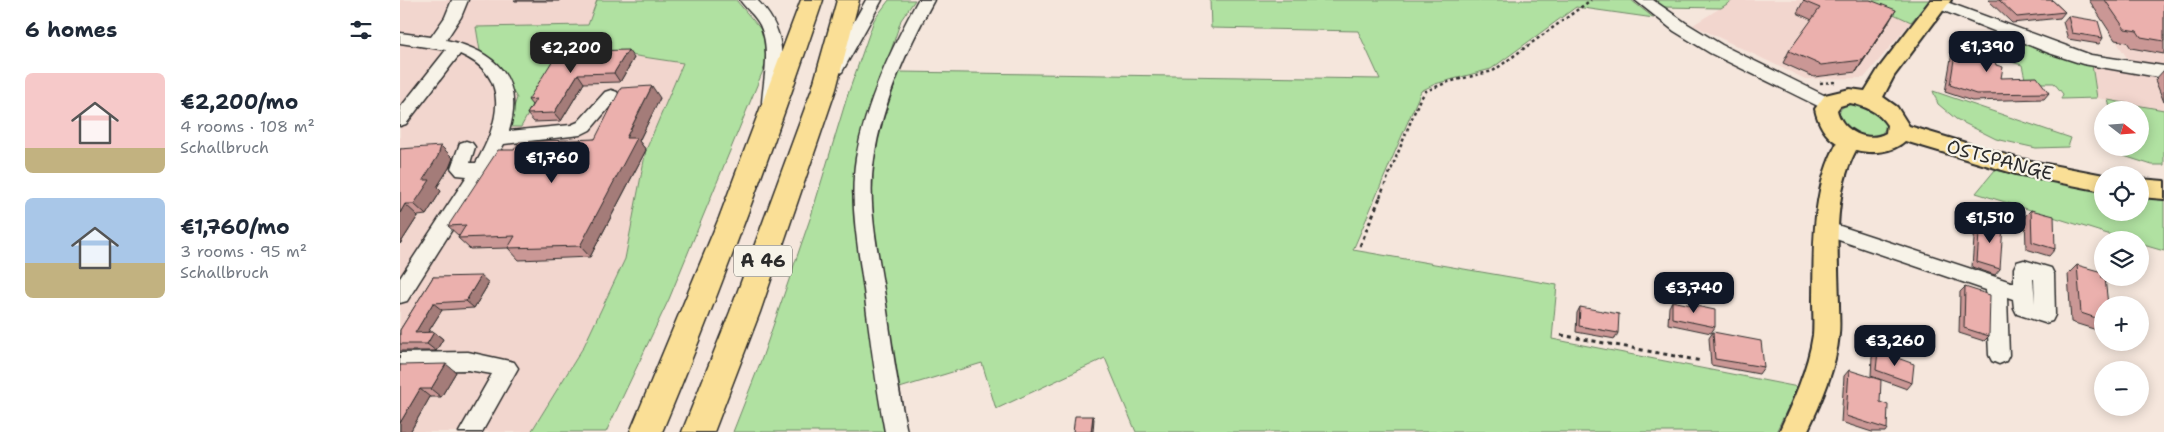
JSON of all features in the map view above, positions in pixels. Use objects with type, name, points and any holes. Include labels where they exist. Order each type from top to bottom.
[{"type":"highway","name":"A 46","points":[[646,432],[696,315],[767,128],[812,0]]},
{"type":"highway","name":"A 46","points":[[698,432],[745,312],[824,89],[848,0]]},
{"type":"main road","points":[[1870,101],[1886,73],[1940,2]]},
{"type":"main road","points":[[1843,97],[1856,97],[1870,101],[1883,107],[1893,116],[1898,125],[1898,132],[1892,141],[1881,144],[1867,144],[1850,139],[1839,133],[1830,124],[1825,115],[1828,104],[1833,100],[1843,97]]},
{"type":"main road","name":"OSTSPANGE","points":[[1898,132],[2016,166],[2094,181]]},
{"type":"main road","points":[[1792,432],[1808,403],[1826,334],[1828,229],[1836,170],[1841,153],[1850,139]]},
{"type":"main road","points":[[2149,189],[2164,190]]},
{"type":"street","points":[[435,42],[448,28],[460,0]]},
{"type":"street","points":[[824,89],[874,0]]},
{"type":"street","points":[[896,432],[889,398],[865,217],[863,199],[865,159],[888,78],[926,0]]},
{"type":"street","points":[[1643,0],[1716,50],[1828,104]]},
{"type":"street","points":[[1940,2],[2063,52],[2090,60],[2164,72]]},
{"type":"street","points":[[757,3],[771,31],[776,48],[767,128]]},
{"type":"street","points":[[400,38],[435,42],[457,47],[485,61],[500,78],[506,100],[497,138],[480,169],[400,295]]},
{"type":"street","points":[[400,120],[457,47]]},
{"type":"street","points":[[497,138],[574,130],[584,126],[611,96]]},
{"type":"street","points":[[466,147],[460,168],[463,170],[480,169]]},
{"type":"street","points":[[1828,229],[2023,294]]},
{"type":"street","points":[[1996,285],[1999,356]]},
{"type":"street","points":[[400,362],[468,361],[507,368],[470,432]]},
{"type":"path","points":[[1360,246],[1419,101],[1426,91],[1448,82],[1493,71],[1591,0]]},
{"type":"path","points":[[1561,335],[1702,361]]},
{"type":"shaded area","points":[[400,0],[597,0],[588,25],[476,28],[480,51],[495,62],[517,98],[508,127],[561,54],[630,55],[683,63],[646,150],[625,259],[584,346],[531,432],[400,432]]},
{"type":"shaded area","points":[[1733,0],[1863,0],[1911,22],[1864,78],[1805,79],[1693,25]]},
{"type":"shaded area","points":[[2090,0],[2164,0],[2164,110],[2149,107],[2149,101],[2114,101],[2097,98],[2092,65],[2122,70],[2127,58]]},
{"type":"green space","points":[[597,0],[736,0],[769,39],[769,56],[669,299],[606,432],[531,432],[584,346],[625,259],[646,150],[683,63],[630,55],[561,54],[521,127],[507,127],[517,98],[495,62],[480,51],[476,27],[588,25]]},
{"type":"green space","points":[[889,0],[915,0],[901,20],[860,144],[852,192],[891,432],[733,432],[762,358],[811,216],[847,97],[874,20]]},
{"type":"green space","points":[[1210,0],[1631,0],[1654,18],[1576,7],[1491,69],[1435,84],[1421,91],[1353,250],[1557,285],[1552,339],[1798,387],[1776,432],[1136,432],[1105,358],[996,409],[982,363],[893,390],[870,192],[875,145],[899,72],[1380,79],[1358,31],[1211,28]]},
{"type":"green space","points":[[1655,0],[1733,0],[1721,8],[1663,7]]},
{"type":"green space","points":[[1863,0],[1930,0],[1911,22]]},
{"type":"green space","points":[[2006,35],[2092,65],[2097,98],[2061,99],[2063,94],[2054,83],[2026,83],[2022,65],[1997,58]]},
{"type":"green space","points":[[1933,91],[2071,138],[2068,147],[2036,148],[1996,139],[1956,119],[1938,104]]},
{"type":"green space","points":[[1849,104],[1861,105],[1874,112],[1886,123],[1886,128],[1882,133],[1876,135],[1863,135],[1851,131],[1842,123],[1839,117],[1841,109]]},
{"type":"green space","points":[[2149,107],[2164,110],[2164,165],[2152,165],[2124,156],[2149,156]]},
{"type":"green space","points":[[1995,170],[2094,189],[2094,221],[2149,221],[2149,196],[2164,198],[2164,251],[2149,247],[2149,231],[2098,231],[1976,193]]},
{"type":"building","points":[[1804,0],[1870,0],[1896,10],[1863,60],[1821,65],[1789,51],[1820,8]]},
{"type":"building","points":[[1999,0],[2052,0],[2065,12],[2017,17]]},
{"type":"building","points":[[2105,0],[2164,0],[2164,41],[2141,37],[2137,31],[2125,29]]},
{"type":"building","points":[[2068,16],[2098,21],[2103,38],[2072,33]]},
{"type":"building","points":[[1981,40],[1996,44],[1995,62],[1996,65],[2003,67],[2001,78],[2037,77],[2049,93],[1976,94],[1950,85],[1957,41],[1981,48]]},
{"type":"building","points":[[589,46],[586,51],[628,50],[614,73],[578,74],[554,113],[527,114],[536,99],[528,100],[561,47]]},
{"type":"building","points":[[652,86],[626,138],[637,138],[580,246],[508,248],[515,236],[458,238],[466,225],[448,226],[498,150],[514,150],[519,142],[595,139],[621,88]]},
{"type":"building","points":[[441,146],[438,156],[423,180],[430,180],[414,204],[405,204],[400,213],[400,149]]},
{"type":"building","points":[[2031,210],[2054,216],[2055,249],[2032,242]]},
{"type":"building","points":[[1980,219],[2003,226],[2000,269],[1977,262]]},
{"type":"building","points":[[2077,265],[2094,270],[2094,286],[2106,286],[2107,296],[2094,296],[2094,317],[2081,313]]},
{"type":"building","points":[[481,276],[466,301],[433,303],[415,333],[434,332],[427,344],[400,344],[400,330],[433,277]]},
{"type":"building","points":[[1965,287],[1990,295],[1989,336],[1964,328]]},
{"type":"building","points":[[1672,301],[1715,310],[1715,327],[1672,318]]},
{"type":"building","points":[[1580,307],[1619,314],[1618,333],[1579,326]]},
{"type":"building","points":[[1713,332],[1761,341],[1764,367],[1715,359]]},
{"type":"building","points":[[1878,351],[1914,364],[1912,383],[1876,370]]},
{"type":"building","points":[[446,364],[431,389],[420,389],[400,423],[400,365]]},
{"type":"building","points":[[1849,370],[1881,380],[1880,402],[1888,405],[1887,429],[1846,416]]},
{"type":"building","points":[[1075,416],[1093,416],[1091,432],[1073,432]]}]
